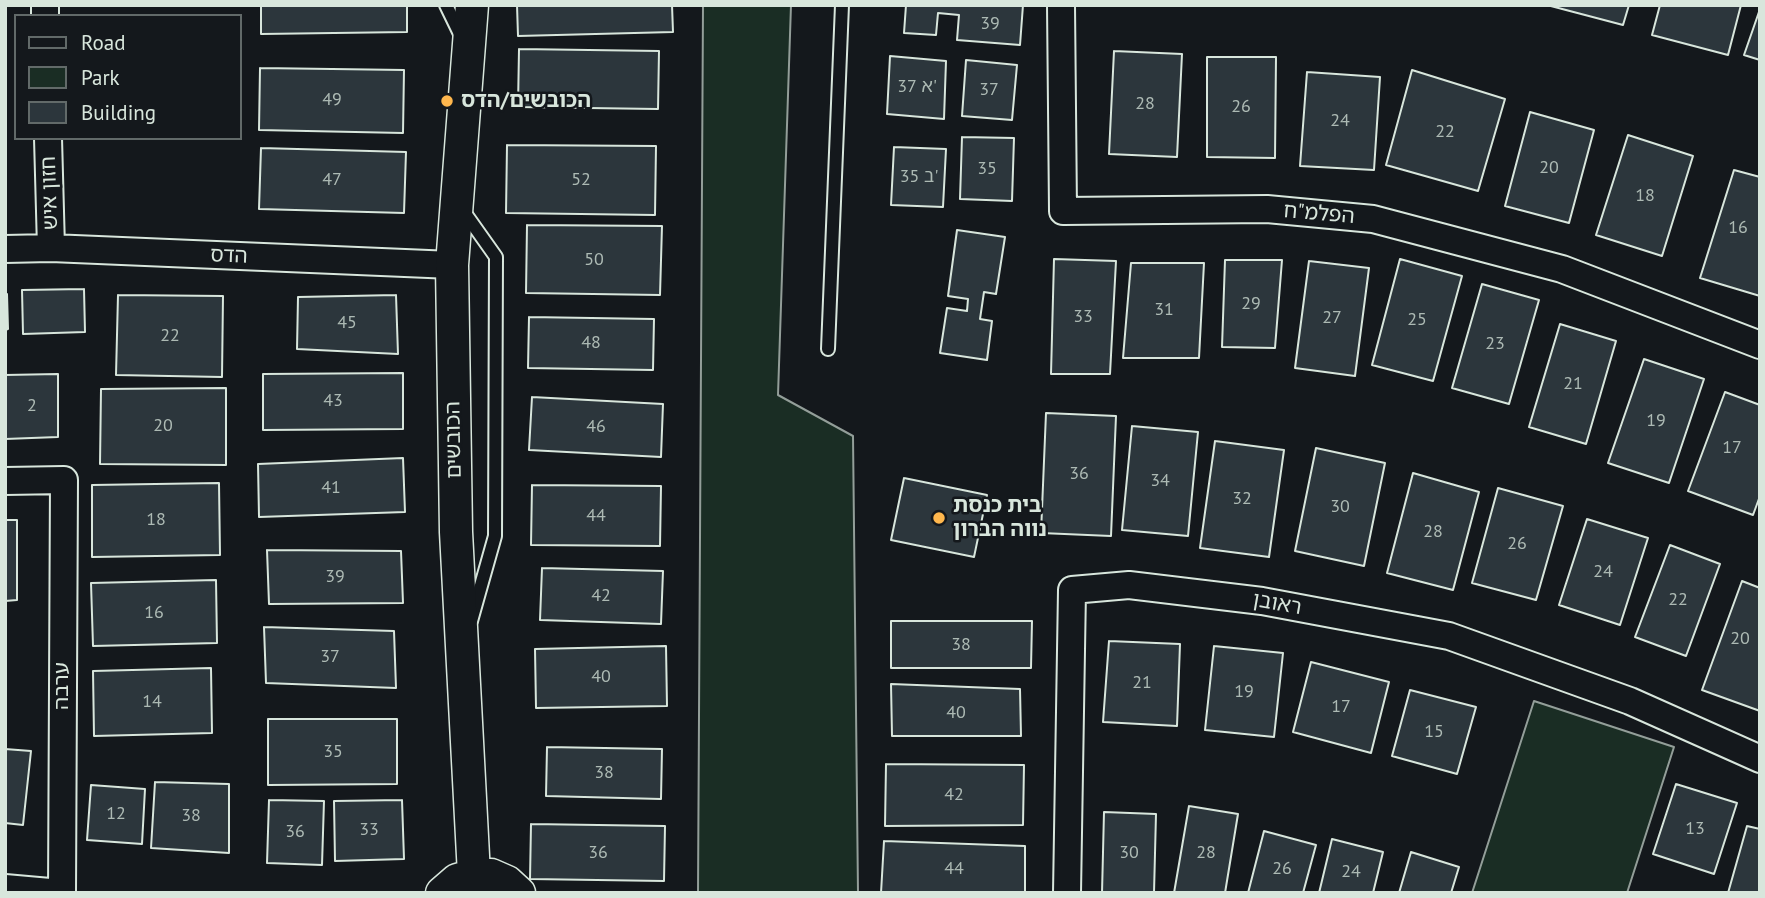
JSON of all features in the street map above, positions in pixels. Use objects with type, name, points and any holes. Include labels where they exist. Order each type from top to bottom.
[{"type":"street","name":"הכובשים","points":[[472,5],[452,265],[456,519],[474,875]]},
{"type":"street","name":"הפלמ\"ח","points":[[1061,5],[1063,211],[1267,209],[1373,219],[1562,269],[1760,345]]},
{"type":"street","name":"חזון איש","points":[[48,140],[51,248]]},
{"type":"street","name":"הדס","points":[[5,249],[51,248],[452,265]]},
{"type":"street","name":"ערבה","points":[[5,481],[64,480],[61,893]]},
{"type":"street","name":"ראובן","points":[[1067,893],[1072,590],[1129,585],[1262,601],[1449,636],[1630,701],[1760,759]]},
{"type":"street","points":[[442,893],[457,880],[474,875],[491,876],[507,882],[519,893]]},
{"type":"street","points":[[5,888],[61,893]]},
{"type":"lane","points":[[446,5],[470,54]]},
{"type":"lane","points":[[828,349],[842,5]]},
{"type":"lane","points":[[455,200],[496,257],[495,536],[462,652]]},
{"type":"green space","points":[[703,5],[791,5],[778,395],[853,436],[858,893],[698,893]]},
{"type":"green space","points":[[1534,701],[1674,747],[1627,893],[1472,893]]},
{"type":"building","points":[[261,5],[407,5],[407,32],[261,34]]},
{"type":"building","points":[[517,5],[672,5],[673,32],[518,36]]},
{"type":"building","points":[[906,5],[1023,5],[1020,45],[957,40],[959,15],[938,13],[936,35],[904,33]]},
{"type":"building","points":[[1547,5],[1629,5],[1623,25]]},
{"type":"building","points":[[1660,5],[1741,5],[1728,55],[1652,35]]},
{"type":"building","points":[[1760,9],[1760,60],[1744,55]]},
{"type":"building","points":[[519,49],[659,51],[658,109],[518,107]]},
{"type":"building","points":[[1114,51],[1182,54],[1177,157],[1109,154]]},
{"type":"building","points":[[890,56],[946,61],[944,119],[887,114]]},
{"type":"building","points":[[1207,57],[1276,57],[1275,158],[1207,157]]},
{"type":"building","points":[[966,60],[1017,65],[1012,120],[962,116]]},
{"type":"building","points":[[260,68],[404,70],[403,133],[259,130]]},
{"type":"building","points":[[1412,70],[1505,99],[1478,191],[1386,165]]},
{"type":"building","points":[[1307,72],[1380,77],[1374,170],[1300,166]]},
{"type":"building","points":[[1530,112],[1594,130],[1569,223],[1505,206]]},
{"type":"building","points":[[1628,135],[1693,156],[1662,256],[1596,235]]},
{"type":"building","points":[[962,137],[1014,138],[1012,201],[960,199]]},
{"type":"building","points":[[507,145],[656,146],[655,215],[506,213]]},
{"type":"building","points":[[894,147],[946,149],[943,207],[891,205]]},
{"type":"building","points":[[261,148],[406,152],[404,213],[259,209]]},
{"type":"building","points":[[1734,170],[1760,177],[1760,296],[1700,278]]},
{"type":"building","points":[[527,225],[662,226],[660,295],[526,293]]},
{"type":"building","points":[[957,230],[1005,237],[996,294],[984,292],[980,319],[992,321],[987,360],[940,353],[947,308],[967,311],[968,299],[948,296]]},
{"type":"building","points":[[1054,259],[1116,261],[1110,374],[1051,374]]},
{"type":"building","points":[[1400,259],[1462,276],[1433,381],[1372,365]]},
{"type":"building","points":[[1225,260],[1282,260],[1275,348],[1222,347]]},
{"type":"building","points":[[1309,261],[1369,268],[1355,376],[1295,368]]},
{"type":"building","points":[[1131,263],[1204,263],[1199,358],[1123,358]]},
{"type":"building","points":[[1482,284],[1539,300],[1509,404],[1452,388]]},
{"type":"building","points":[[84,289],[85,332],[23,334],[22,290]]},
{"type":"building","points":[[5,294],[8,329],[5,330]]},
{"type":"building","points":[[118,295],[223,296],[222,377],[116,375]]},
{"type":"building","points":[[396,295],[398,354],[297,349],[298,297]]},
{"type":"building","points":[[529,317],[654,319],[653,370],[528,368]]},
{"type":"building","points":[[1560,324],[1616,341],[1586,444],[1529,427]]},
{"type":"building","points":[[1644,359],[1704,379],[1669,483],[1608,463]]},
{"type":"building","points":[[403,373],[403,429],[263,430],[263,374]]},
{"type":"building","points":[[58,374],[58,437],[5,439],[5,375]]},
{"type":"building","points":[[226,388],[226,465],[100,464],[101,389]]},
{"type":"building","points":[[1725,392],[1760,405],[1760,496],[1753,515],[1688,491]]},
{"type":"building","points":[[532,397],[663,404],[661,457],[529,450]]},
{"type":"building","points":[[1046,413],[1116,416],[1111,536],[1041,533]]},
{"type":"building","points":[[1132,426],[1198,432],[1188,536],[1122,530]]},
{"type":"building","points":[[1215,441],[1284,450],[1269,557],[1200,548]]},
{"type":"building","points":[[1316,448],[1385,463],[1364,566],[1295,551]]},
{"type":"building","points":[[403,458],[405,512],[259,517],[258,464]]},
{"type":"building","points":[[1413,473],[1479,492],[1453,590],[1387,573]]},
{"type":"building","name":"בית כנסת נווה הברון","points":[[904,478],[987,495],[974,557],[891,540]]},
{"type":"building","points":[[219,483],[220,555],[92,557],[92,485]]},
{"type":"building","points":[[532,485],[661,486],[660,546],[531,545]]},
{"type":"building","points":[[1498,488],[1563,506],[1536,600],[1472,583]]},
{"type":"building","points":[[1587,519],[1648,538],[1620,625],[1559,605]]},
{"type":"building","points":[[5,520],[17,520],[17,600],[5,601]]},
{"type":"building","points":[[1670,545],[1720,564],[1686,656],[1635,637]]},
{"type":"building","points":[[267,550],[401,551],[403,603],[269,604]]},
{"type":"building","points":[[542,568],[663,571],[661,624],[540,620]]},
{"type":"building","points":[[216,580],[217,643],[93,646],[91,583]]},
{"type":"building","points":[[1742,581],[1760,588],[1760,711],[1702,690]]},
{"type":"building","points":[[891,621],[1032,621],[1031,668],[891,668]]},
{"type":"building","points":[[264,627],[394,631],[396,688],[266,683]]},
{"type":"building","points":[[1109,641],[1180,644],[1177,726],[1103,722]]},
{"type":"building","points":[[666,646],[667,706],[536,708],[535,649]]},
{"type":"building","points":[[1214,646],[1283,653],[1274,737],[1205,730]]},
{"type":"building","points":[[1311,662],[1389,682],[1371,753],[1293,732]]},
{"type":"building","points":[[211,668],[212,733],[94,736],[93,671]]},
{"type":"building","points":[[891,684],[1020,689],[1021,736],[892,736]]},
{"type":"building","points":[[1410,690],[1476,707],[1457,774],[1392,756]]},
{"type":"building","points":[[268,719],[397,719],[397,784],[268,785]]},
{"type":"building","points":[[547,747],[662,749],[661,799],[546,796]]},
{"type":"building","points":[[5,749],[31,751],[23,825],[5,823]]},
{"type":"building","points":[[886,764],[1024,765],[1023,825],[885,826]]},
{"type":"building","points":[[155,782],[229,784],[229,853],[151,848]]},
{"type":"building","points":[[1676,784],[1737,803],[1714,874],[1653,854]]},
{"type":"building","points":[[91,785],[145,789],[142,844],[87,840]]},
{"type":"building","points":[[269,800],[324,801],[322,865],[267,863]]},
{"type":"building","points":[[402,800],[404,859],[335,861],[334,801]]},
{"type":"building","points":[[1189,806],[1238,814],[1225,893],[1174,893]]},
{"type":"building","points":[[1104,812],[1156,814],[1154,893],[1102,893]]},
{"type":"building","points":[[531,824],[665,826],[664,881],[530,879]]},
{"type":"building","points":[[1747,826],[1760,829],[1760,893],[1728,893]]},
{"type":"building","points":[[1264,831],[1316,845],[1303,893],[1248,893]]},
{"type":"building","points":[[1332,839],[1383,852],[1373,893],[1319,893]]},
{"type":"building","points":[[884,841],[1025,846],[1025,893],[881,893]]},
{"type":"building","points":[[1411,852],[1459,867],[1451,893],[1399,893]]},
{"type":"place","name":"הכובשים/הדס","points":[[447,101]]},
{"type":"place","name":"בית כנסת נווה הברון","points":[[939,518]]}]
